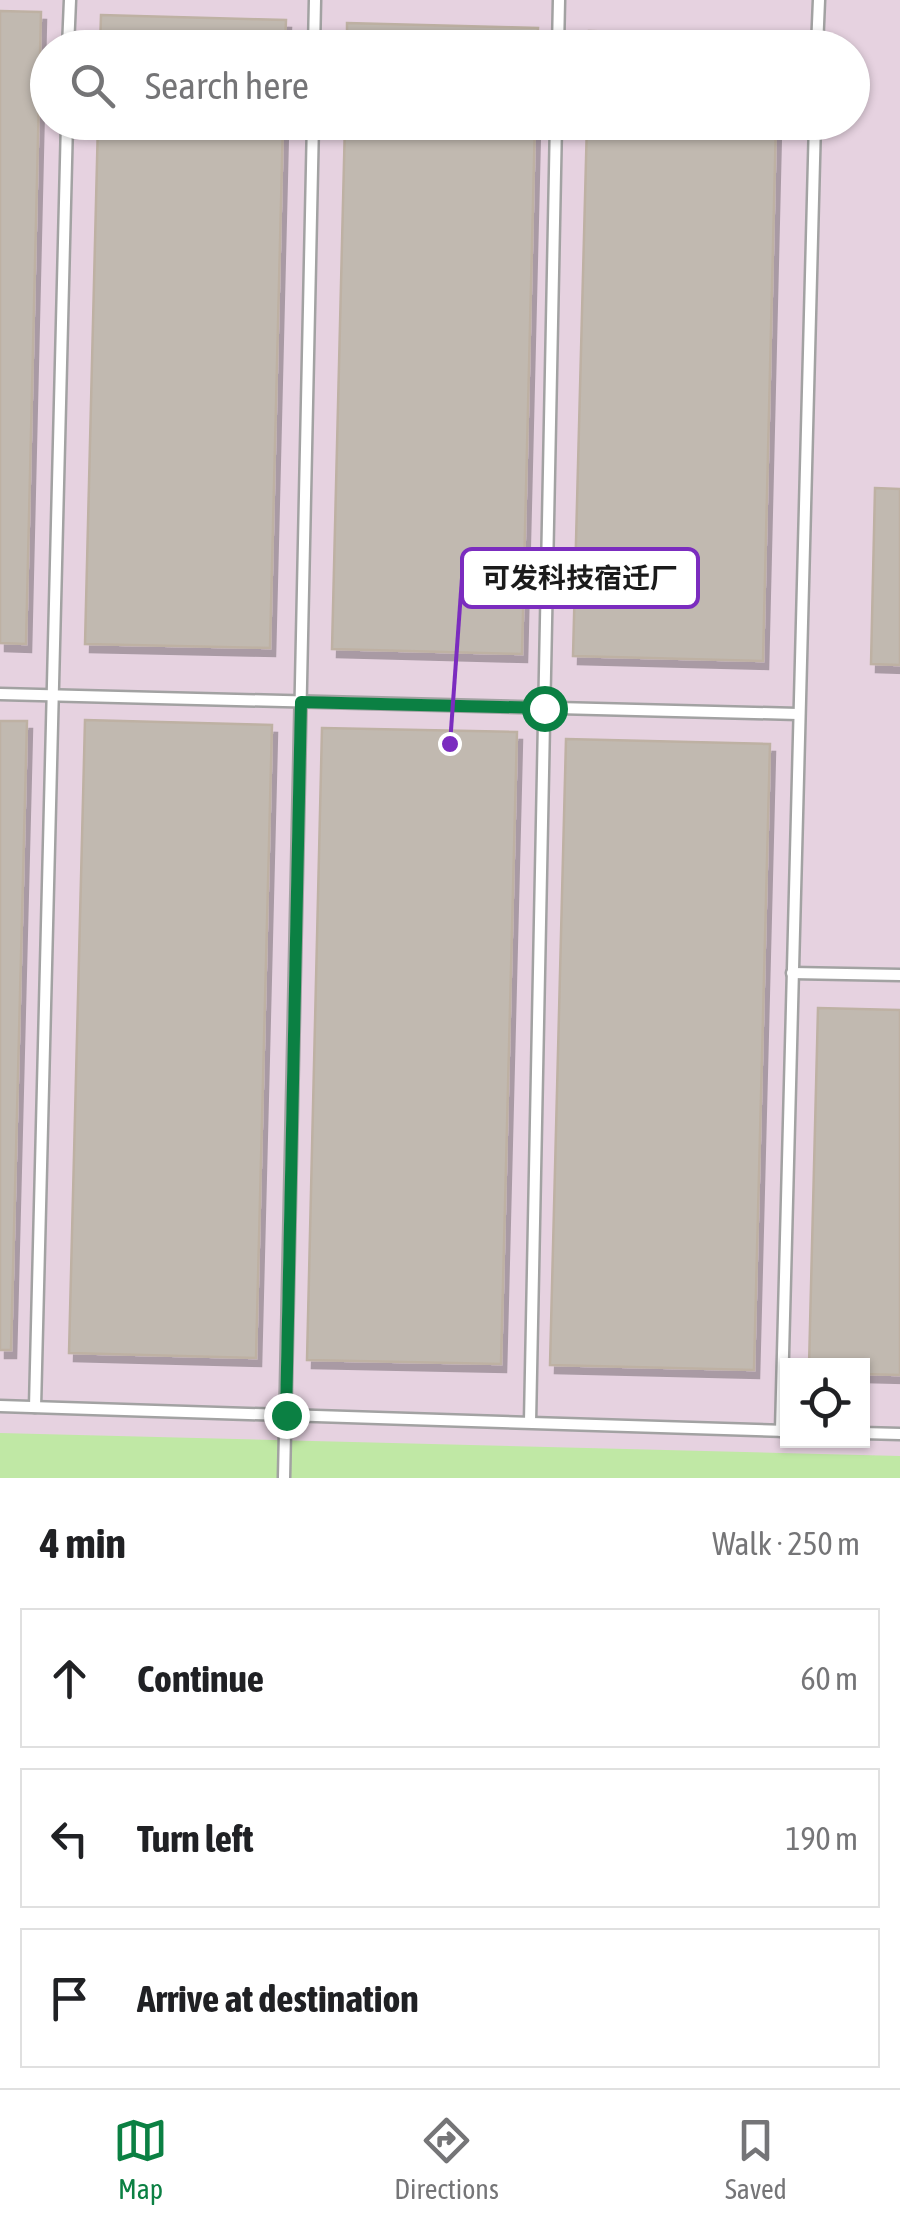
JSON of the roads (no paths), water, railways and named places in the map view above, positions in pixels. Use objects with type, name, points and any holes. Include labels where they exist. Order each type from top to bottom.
[{"type":"lane","points":[[69,30],[70,0]]},
{"type":"lane","points":[[314,30],[315,0]]},
{"type":"lane","points":[[558,0],[558,30]]},
{"type":"lane","points":[[818,30],[819,0]]},
{"type":"lane","points":[[35,1407],[66,140]]},
{"type":"lane","points":[[284,1478],[313,140]]},
{"type":"lane","points":[[530,1422],[556,140]]},
{"type":"lane","points":[[785,1358],[814,140]]},
{"type":"lane","points":[[0,694],[798,714]]},
{"type":"lane","points":[[792,973],[900,975]]},
{"type":"lane","points":[[0,1406],[780,1431]]},
{"type":"lane","points":[[870,1433],[900,1434]]},
{"type":"place","name":"可发科技宿迁厂","points":[[450,744]]}]
